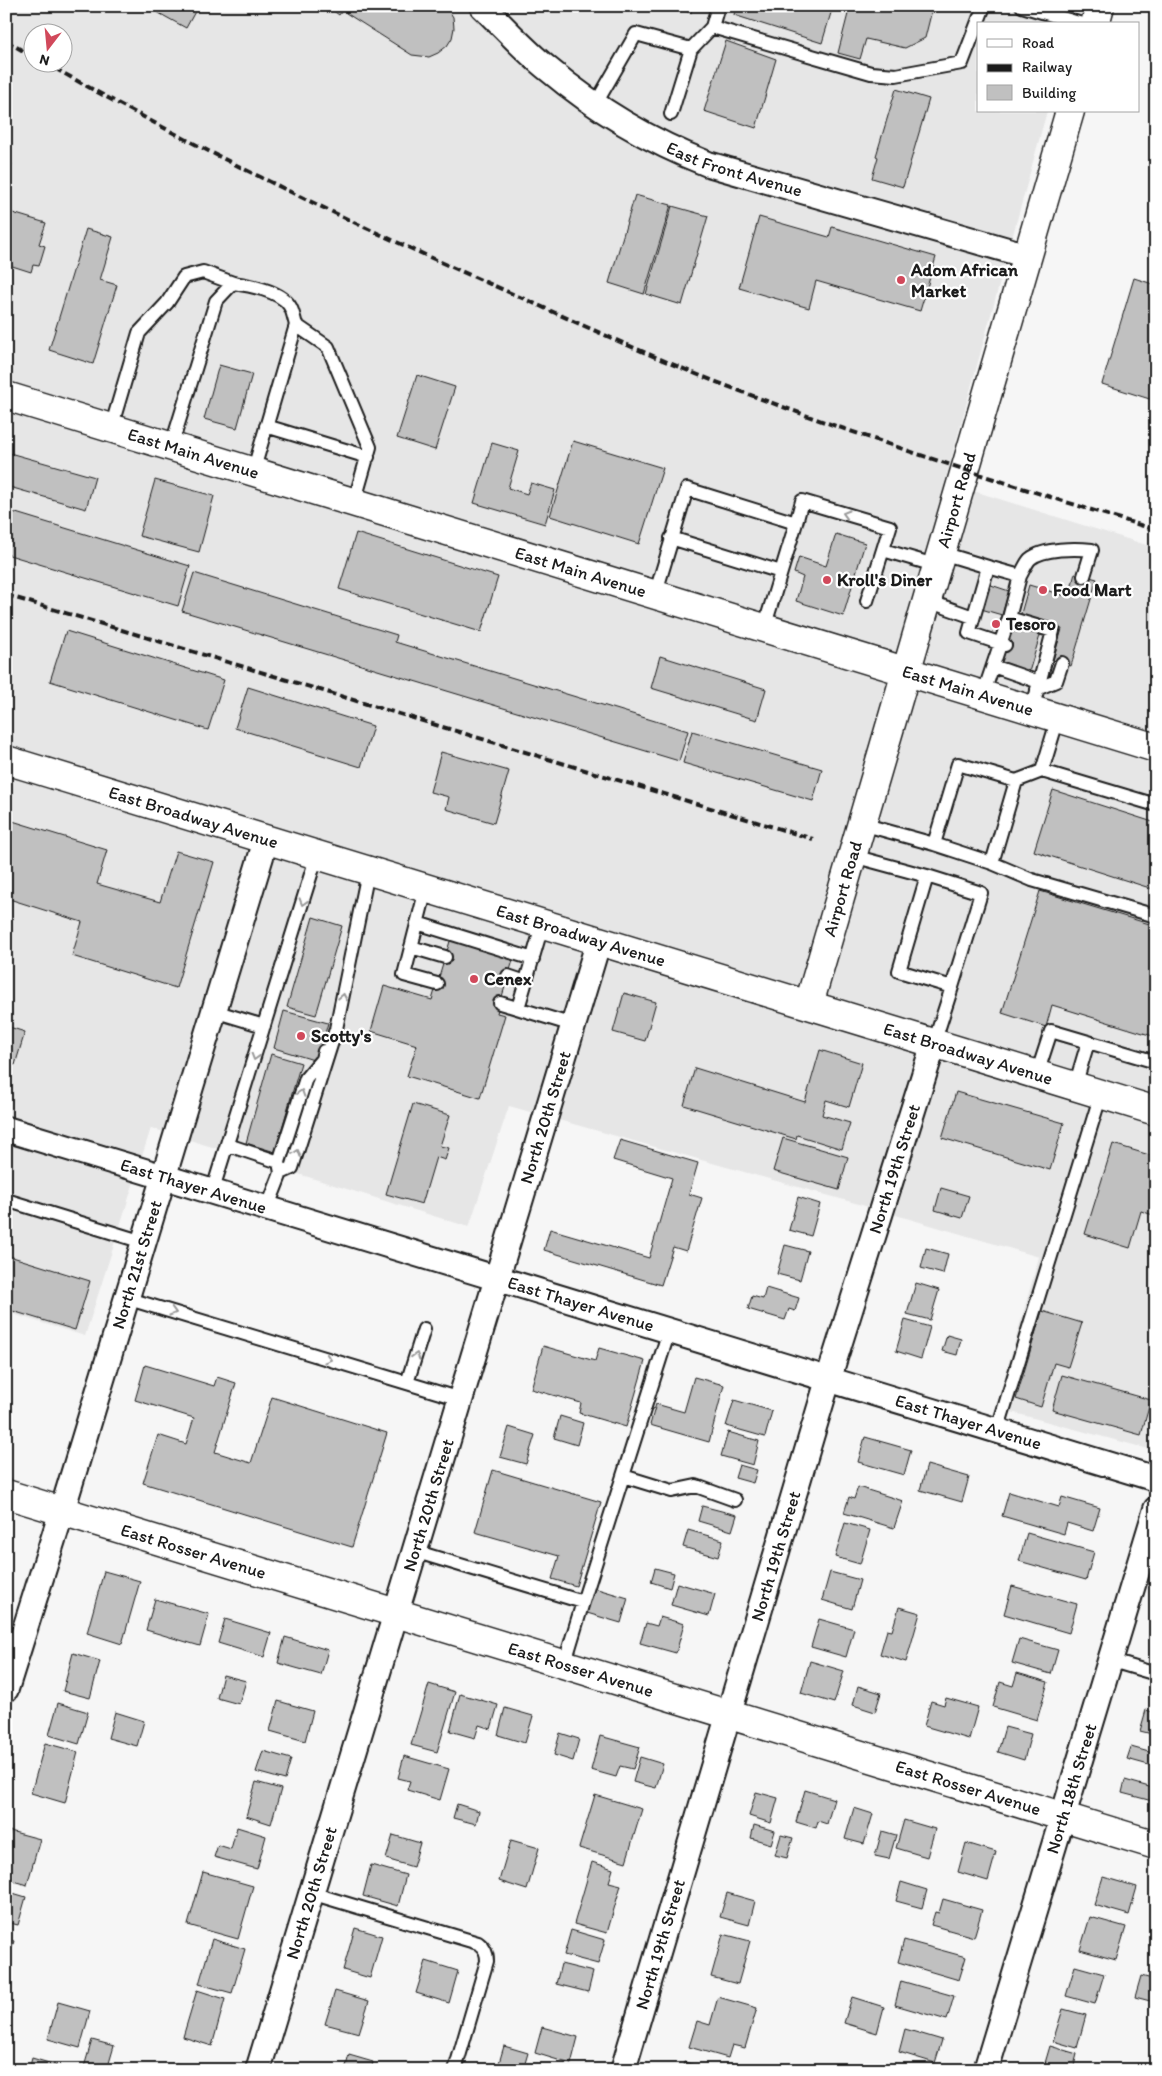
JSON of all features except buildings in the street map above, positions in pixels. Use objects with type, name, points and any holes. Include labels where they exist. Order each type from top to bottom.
[{"type":"street","name":"East Front Avenue","points":[[482,6],[547,69],[595,105],[643,136],[674,151],[708,164],[1028,256]]},
{"type":"street","points":[[1096,22],[1100,6]]},
{"type":"street","name":"Airport Road","points":[[810,1004],[1070,112]]},
{"type":"street","name":"East Main Avenue","points":[[6,396],[984,695],[1036,693],[1058,718],[1156,748]]},
{"type":"street","name":"East Broadway Avenue","points":[[6,760],[426,890],[543,923],[1156,1111]]},
{"type":"street","name":"North 21st Street","points":[[6,1689],[266,840]]},
{"type":"street","name":"North 20th Street","points":[[258,2070],[598,940]]},
{"type":"street","name":"North 19th Street","points":[[623,2070],[828,1380],[934,1043]]},
{"type":"street","name":"East Thayer Avenue","points":[[6,1129],[1156,1480]]},
{"type":"street","name":"East Rosser Avenue","points":[[6,1494],[1156,1845]]},
{"type":"street","name":"North 18th Street","points":[[986,2070],[1156,1509]]},
{"type":"lane","points":[[671,114],[691,48],[712,27],[718,6]]},
{"type":"lane","points":[[978,22],[984,6]]},
{"type":"lane","points":[[1022,6],[1075,22]]},
{"type":"lane","points":[[712,27],[871,73],[896,76],[962,63],[977,24]]},
{"type":"lane","points":[[595,105],[636,34],[691,48]]},
{"type":"lane","points":[[111,428],[139,333],[167,303],[184,277],[203,272],[233,283],[251,285],[271,292],[289,305],[296,325],[253,472]]},
{"type":"lane","points":[[171,447],[216,301],[233,283]]},
{"type":"lane","points":[[296,325],[328,347],[370,447],[354,502]]},
{"type":"lane","points":[[266,426],[368,457]]},
{"type":"lane","points":[[655,595],[686,489],[796,523]]},
{"type":"lane","points":[[764,628],[802,501],[890,527],[867,601]]},
{"type":"lane","points":[[671,538],[781,572]]},
{"type":"lane","points":[[984,695],[1002,644],[1020,576],[1030,559],[1041,554],[1073,548],[1092,550],[1084,576]]},
{"type":"lane","points":[[883,550],[988,567],[1020,576]]},
{"type":"lane","points":[[988,567],[969,632],[1002,644]]},
{"type":"lane","points":[[928,601],[973,617]]},
{"type":"lane","points":[[1009,618],[1053,631],[1040,656],[1036,693]]},
{"type":"lane","points":[[1036,693],[1056,681],[1062,663]]},
{"type":"lane","points":[[993,666],[1036,693]]},
{"type":"lane","points":[[1042,771],[1058,718]]},
{"type":"lane","points":[[934,844],[958,764],[1016,781],[1042,771],[1156,805]]},
{"type":"lane","points":[[992,863],[1016,781]]},
{"type":"lane","points":[[862,824],[934,844],[992,863],[1032,880],[1156,916]]},
{"type":"lane","points":[[212,1192],[317,855]]},
{"type":"lane","points":[[853,856],[981,893],[934,1043]]},
{"type":"lane","points":[[228,1145],[280,1168],[292,1168],[336,1029],[368,872]]},
{"type":"lane","points":[[926,876],[900,970],[952,987]]},
{"type":"lane","points":[[426,890],[404,975],[437,984]]},
{"type":"lane","points":[[417,923],[533,959]]},
{"type":"lane","points":[[518,1008],[543,923]]},
{"type":"lane","points":[[411,947],[445,958]]},
{"type":"lane","points":[[508,976],[526,982]]},
{"type":"lane","points":[[500,1002],[573,1025]]},
{"type":"lane","points":[[214,1011],[264,1026]]},
{"type":"lane","points":[[1037,1074],[1051,1031],[1156,1062]]},
{"type":"lane","points":[[1075,1086],[1088,1042]]},
{"type":"lane","points":[[997,1431],[1101,1094]]},
{"type":"lane","points":[[267,1209],[280,1168]]},
{"type":"lane","points":[[6,1200],[144,1242]]},
{"type":"lane","points":[[126,1298],[460,1399]]},
{"type":"lane","points":[[407,1383],[424,1328]]},
{"type":"lane","points":[[564,1665],[669,1331]]},
{"type":"lane","points":[[623,1476],[672,1490],[696,1486],[735,1500]]},
{"type":"lane","points":[[414,1551],[583,1602]]},
{"type":"lane","points":[[1109,1660],[1156,1674]]},
{"type":"lane","points":[[311,1893],[478,1943],[486,1950],[487,1961],[455,2070]]},
{"type":"shaded area","points":[[6,6],[1076,6],[1072,22],[977,22],[977,112],[1047,112],[945,482],[1156,548],[1156,1451],[996,1408],[1039,1257],[855,1203],[509,1106],[469,1227],[151,1128],[85,1336],[6,1312]]},
{"type":"railway","points":[[6,41],[22,50]]},
{"type":"railway","points":[[62,72],[163,127],[283,188],[405,246],[696,374],[867,437],[1156,530]]},
{"type":"railway","points":[[6,595],[813,839]]},
{"type":"place","name":"Adom African Market","points":[[901,280]]},
{"type":"place","name":"Kroll's Diner","points":[[827,580]]},
{"type":"place","name":"Food Mart","points":[[1043,590]]},
{"type":"place","name":"Tesoro","points":[[996,624]]},
{"type":"place","name":"Cenex","points":[[474,979]]},
{"type":"place","name":"Scotty's","points":[[301,1036]]}]
